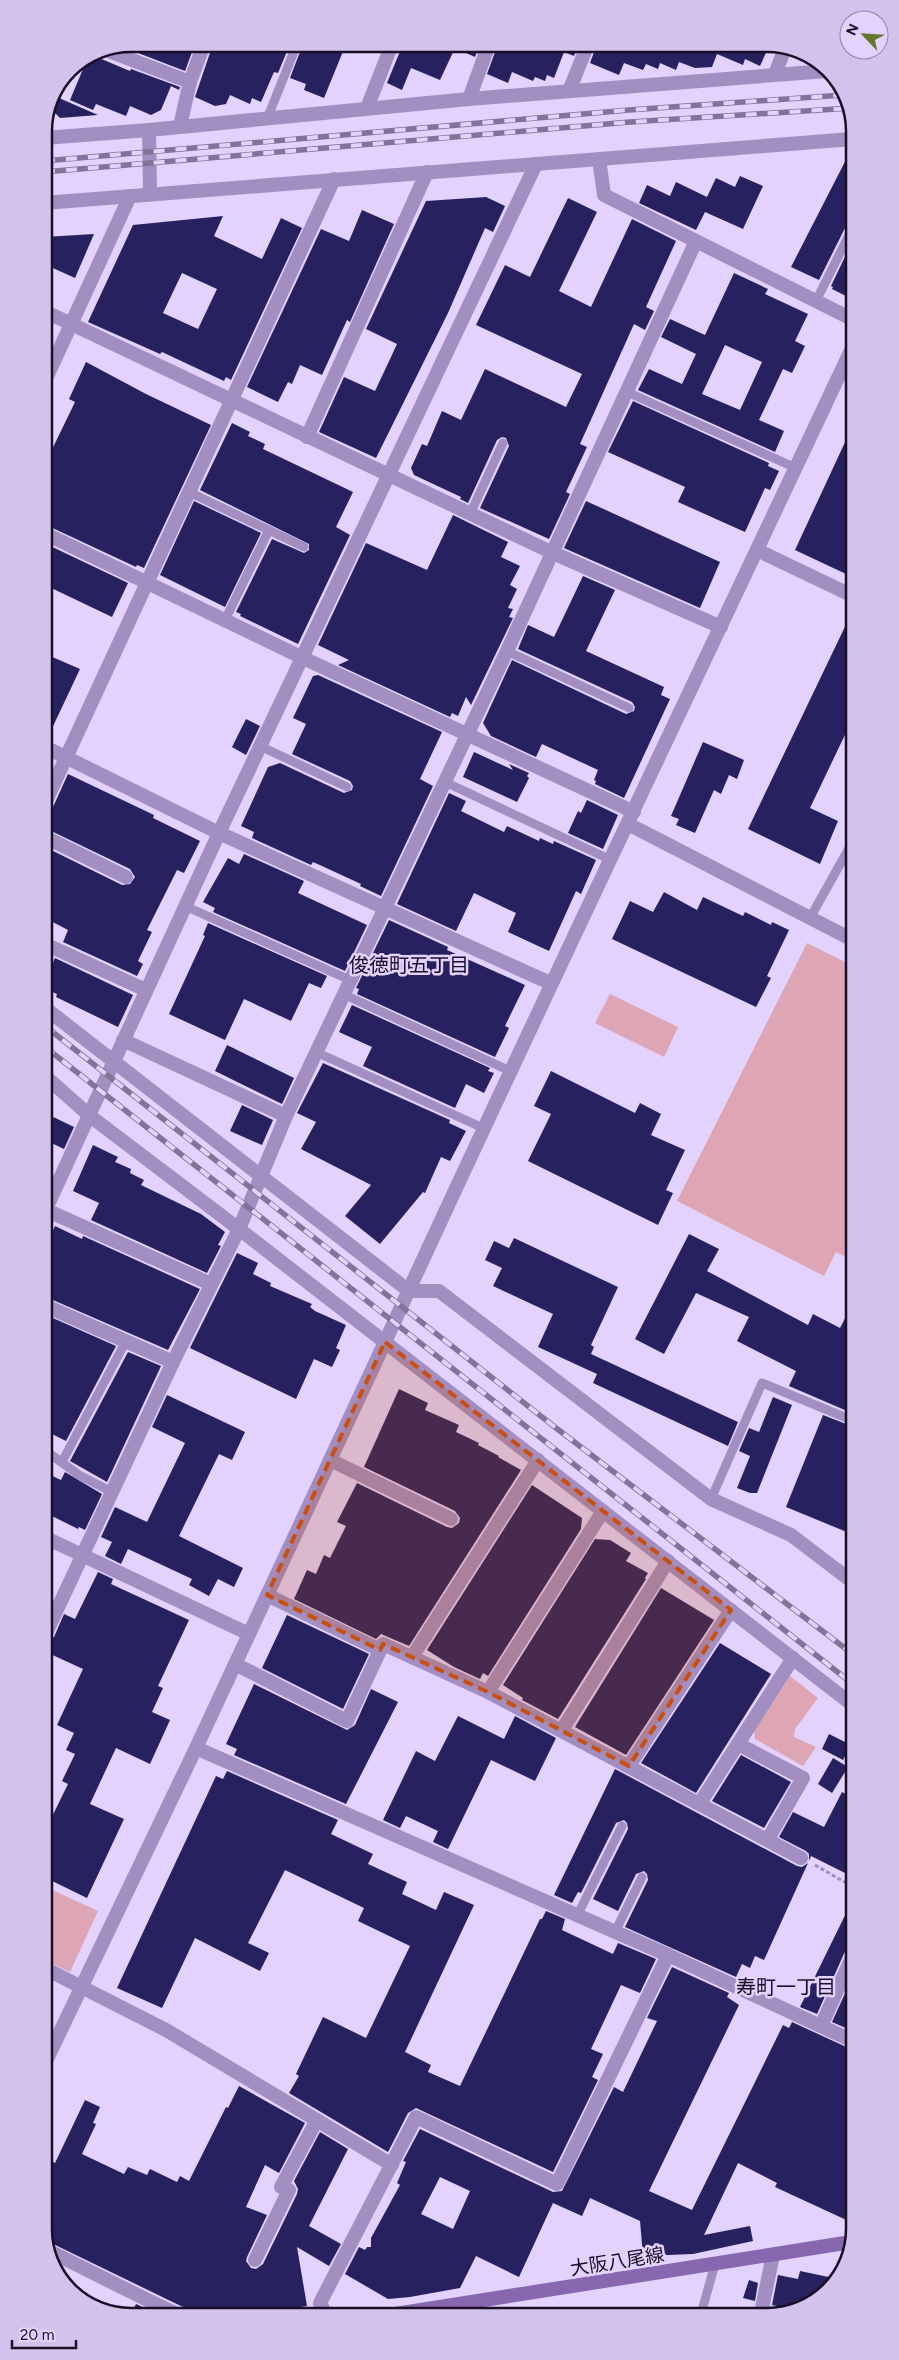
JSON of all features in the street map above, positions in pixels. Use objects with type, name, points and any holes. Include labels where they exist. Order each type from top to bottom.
[{"type":"main road","name":"大阪八尾線","points":[[436,2307],[845,2243]]},
{"type":"street","points":[[180,126],[190,82],[201,52]]},
{"type":"street","points":[[368,108],[389,52]]},
{"type":"street","points":[[469,99],[487,53]]},
{"type":"street","points":[[569,91],[584,53]]},
{"type":"street","points":[[116,54],[190,82]]},
{"type":"street","points":[[775,74],[783,54]]},
{"type":"street","points":[[53,137],[149,130],[469,99],[818,72]]},
{"type":"street","points":[[149,130],[150,194]]},
{"type":"street","points":[[53,202],[846,139]]},
{"type":"street","points":[[599,159],[604,196],[846,316]]},
{"type":"street","points":[[52,1196],[219,833],[390,477],[536,164]]},
{"type":"street","points":[[306,437],[426,172]]},
{"type":"street","points":[[53,787],[334,179]]},
{"type":"street","points":[[53,365],[130,196]]},
{"type":"street","points":[[52,1619],[173,1362],[239,1229],[286,1116],[507,651],[696,241]]},
{"type":"street","points":[[53,315],[552,553],[720,627]]},
{"type":"street","points":[[52,2048],[196,1748],[550,983],[631,818],[846,359]]},
{"type":"street","points":[[53,537],[302,658],[468,733],[631,818],[846,936]]},
{"type":"street","points":[[757,550],[846,593]]},
{"type":"street","points":[[53,751],[219,833],[550,983]]},
{"type":"street","points":[[53,842],[126,877]]},
{"type":"street","points":[[53,947],[146,990]]},
{"type":"street","points":[[53,1014],[409,1291],[439,1291],[710,1499],[791,1535],[846,1577]]},
{"type":"street","points":[[123,1040],[286,1116]]},
{"type":"street","points":[[53,1083],[90,1116],[239,1229],[846,1700]]},
{"type":"street","points":[[53,1087],[74,1102]]},
{"type":"street","points":[[52,1213],[211,1284]]},
{"type":"street","points":[[52,1309],[173,1362]]},
{"type":"street","points":[[330,1460],[451,1519]]},
{"type":"street","points":[[412,1657],[538,1460]]},
{"type":"street","points":[[488,1692],[603,1511]]},
{"type":"street","points":[[52,1541],[249,1634]]},
{"type":"street","points":[[562,1730],[668,1561]]},
{"type":"street","points":[[267,1595],[380,1650]]},
{"type":"street","points":[[629,1766],[731,1610]]},
{"type":"street","points":[[235,1664],[347,1721],[383,1644],[488,1692],[801,1858]]},
{"type":"street","points":[[700,1803],[793,1658]]},
{"type":"street","points":[[738,1744],[803,1778],[768,1839]]},
{"type":"street","points":[[196,1748],[668,1955],[846,2038]]},
{"type":"street","points":[[322,2307],[320,2303],[416,2117],[556,2184],[668,1955]]},
{"type":"street","points":[[821,2026],[846,1971]]},
{"type":"street","points":[[52,1972],[166,2030],[392,2165]]},
{"type":"street","points":[[255,2260],[288,2190],[281,2187],[317,2120]]},
{"type":"street","points":[[58,2255],[119,2288],[161,2307]]},
{"type":"street","points":[[762,2308],[773,2255]]},
{"type":"lane","points":[[267,119],[294,52]]},
{"type":"lane","points":[[816,301],[846,241]]},
{"type":"lane","points":[[627,392],[796,468]]},
{"type":"lane","points":[[470,514],[503,443]]},
{"type":"lane","points":[[189,492],[304,547]]},
{"type":"lane","points":[[225,620],[269,530]]},
{"type":"lane","points":[[507,651],[628,708]]},
{"type":"lane","points":[[260,746],[347,787]]},
{"type":"lane","points":[[445,782],[611,860]]},
{"type":"lane","points":[[810,918],[846,854]]},
{"type":"lane","points":[[185,906],[350,980]]},
{"type":"lane","points":[[343,994],[510,1071]]},
{"type":"lane","points":[[316,1052],[483,1128]]},
{"type":"lane","points":[[62,1462],[126,1341]]},
{"type":"lane","points":[[710,1499],[762,1383],[846,1418]]},
{"type":"lane","points":[[52,1455],[79,1475],[112,1492]]},
{"type":"lane","points":[[578,1916],[622,1826]]},
{"type":"lane","points":[[615,1932],[642,1876]]},
{"type":"lane","points":[[703,2308],[715,2264]]},
{"type":"path","points":[[801,1858],[846,1883]]},
{"type":"highlighted area","points":[[385,1342],[731,1610],[629,1766],[488,1692],[383,1644],[380,1650],[267,1595]]},
{"type":"shaded area","points":[[807,943],[846,962],[846,1257],[836,1252],[824,1276],[677,1201]]},
{"type":"shaded area","points":[[610,994],[678,1027],[664,1057],[595,1023]]},
{"type":"shaded area","points":[[790,1676],[818,1698],[795,1729],[794,1737],[816,1747],[803,1766],[755,1739],[754,1730]]},
{"type":"shaded area","points":[[52,1890],[98,1911],[70,1972],[52,1964]]},
{"type":"building","points":[[138,52],[192,52],[185,71]]},
{"type":"building","points":[[210,52],[287,52],[278,73],[274,72],[261,102],[252,98],[250,104],[230,95],[226,104],[215,106],[195,97]]},
{"type":"building","points":[[300,52],[343,52],[324,98],[304,90],[306,84],[290,78]]},
{"type":"building","points":[[400,52],[453,53],[440,80],[411,68],[402,90],[387,83]]},
{"type":"building","points":[[465,53],[477,53],[475,57]]},
{"type":"building","points":[[495,53],[564,53],[554,78],[547,75],[545,81],[535,77],[533,81],[512,72],[508,83],[487,74]]},
{"type":"building","points":[[566,53],[575,53],[574,56]]},
{"type":"building","points":[[594,53],[766,53],[760,66],[745,59],[743,65],[717,54],[712,67],[695,68],[679,62],[676,70],[660,63],[658,69],[646,64],[643,70],[624,63],[619,75],[590,63]]},
{"type":"building","points":[[102,59],[130,71],[131,69],[180,87],[179,90],[171,86],[161,110],[151,115],[130,106],[126,116],[96,104],[93,110],[70,100],[82,71]]},
{"type":"building","points":[[60,99],[98,115],[60,118],[55,113]]},
{"type":"building","points":[[846,160],[846,228],[819,280],[791,267]]},
{"type":"building","points":[[740,176],[763,186],[743,229],[705,212],[696,230],[639,203],[647,185],[670,196],[676,182],[707,197],[716,178],[735,187]]},
{"type":"building","points":[[486,197],[505,206],[493,232],[485,228],[448,313],[376,458],[319,432],[344,377],[375,391],[391,357],[397,344],[366,329],[426,201]]},
{"type":"building","points":[[568,198],[597,212],[559,291],[591,307],[632,219],[676,241],[646,307],[654,311],[645,330],[634,324],[580,444],[587,447],[566,492],[570,494],[549,539],[480,508],[509,446],[506,438],[502,437],[497,440],[468,503],[460,499],[461,497],[414,475],[411,468],[422,444],[427,446],[442,411],[461,420],[485,369],[566,407],[582,374],[476,325],[505,265],[530,277]]},
{"type":"building","points":[[362,210],[394,224],[350,322],[347,320],[322,375],[300,365],[292,384],[288,382],[278,402],[247,387],[321,229],[349,241]]},
{"type":"building","points":[[223,216],[214,236],[262,259],[281,218],[302,228],[231,380],[226,377],[224,381],[162,352],[160,354],[88,322],[133,225]],"holes":[[[182,273],[217,289],[198,329],[163,313]]]},
{"type":"building","points":[[94,234],[75,278],[53,268],[53,236]]},
{"type":"building","points":[[846,255],[846,296],[832,289],[833,287],[831,286]]},
{"type":"building","points":[[734,273],[768,289],[765,294],[808,314],[795,341],[805,346],[792,373],[783,369],[759,420],[784,431],[775,452],[638,390],[649,369],[682,384],[696,354],[661,337],[670,319],[705,335]],"holes":[[[725,345],[762,362],[740,410],[702,394]]]},
{"type":"building","points":[[86,362],[146,394],[211,425],[144,568],[137,565],[136,567],[53,528],[53,448],[75,402],[69,399]]},
{"type":"building","points":[[633,401],[769,463],[768,466],[779,471],[770,490],[765,488],[745,532],[678,502],[685,487],[608,452]]},
{"type":"building","points":[[232,423],[250,432],[248,436],[265,444],[263,449],[353,492],[336,527],[350,535],[298,644],[240,616],[241,614],[236,612],[272,539],[304,553],[309,550],[309,544],[200,490]]},
{"type":"building","points":[[846,440],[846,574],[795,550]]},
{"type":"building","points":[[194,501],[261,533],[225,607],[160,575]]},
{"type":"building","points":[[586,501],[720,562],[700,608],[564,548]]},
{"type":"building","points":[[453,515],[508,542],[501,557],[520,566],[510,585],[517,589],[508,608],[513,609],[509,617],[513,618],[471,705],[466,697],[458,716],[452,713],[450,717],[338,665],[349,660],[318,645],[366,543],[427,570]]},
{"type":"building","points":[[53,547],[128,583],[112,617],[53,589]]},
{"type":"building","points":[[583,576],[615,590],[586,651],[664,687],[661,695],[670,699],[624,798],[595,784],[596,781],[594,780],[598,770],[542,744],[536,757],[491,736],[483,723],[512,660],[626,714],[634,711],[635,707],[632,702],[518,649],[528,625],[554,637]]},
{"type":"building","points":[[846,625],[846,733],[810,808],[838,821],[820,864],[748,829]]},
{"type":"building","points":[[53,657],[80,669],[53,727]]},
{"type":"building","points":[[318,675],[442,732],[420,779],[433,786],[381,896],[360,886],[361,884],[322,866],[313,862],[311,865],[252,838],[254,832],[241,826],[268,767],[280,763],[344,793],[352,790],[353,786],[350,781],[292,754],[306,724],[293,718],[313,676]]},
{"type":"building","points":[[246,719],[260,726],[246,755],[232,747]]},
{"type":"building","points":[[703,742],[744,760],[737,779],[729,775],[721,794],[714,790],[695,833],[676,825],[679,819],[671,816]]},
{"type":"building","points":[[474,752],[513,770],[509,764],[529,773],[527,776],[529,778],[517,802],[463,777]]},
{"type":"building","points":[[68,774],[154,815],[153,818],[200,841],[184,873],[177,870],[147,930],[152,932],[138,961],[143,964],[137,976],[63,942],[68,930],[53,922],[53,851],[122,885],[130,884],[135,877],[130,869],[53,832],[53,807]]},
{"type":"building","points":[[449,793],[466,801],[461,811],[504,832],[507,826],[539,841],[540,838],[553,844],[554,841],[596,860],[581,894],[576,891],[549,951],[508,932],[516,913],[474,893],[456,931],[397,904]]},
{"type":"building","points":[[587,800],[618,815],[603,849],[568,833],[578,811],[581,813]]},
{"type":"building","points":[[244,854],[304,881],[298,893],[367,925],[345,971],[213,912],[215,908],[203,902],[228,858],[239,864]]},
{"type":"building","points":[[664,892],[697,910],[703,897],[743,916],[745,912],[771,925],[772,922],[789,930],[767,976],[771,978],[756,1007],[612,939],[630,901],[653,912]]},
{"type":"building","points":[[389,920],[448,947],[447,950],[525,985],[505,1026],[509,1028],[495,1057],[357,994],[359,989],[356,988]]},
{"type":"building","points":[[208,923],[327,976],[321,988],[309,983],[291,1021],[244,999],[225,1040],[169,1014],[205,936],[203,935]]},
{"type":"building","points":[[55,958],[133,995],[118,1027],[56,997],[57,994],[53,992],[53,963]]},
{"type":"building","points":[[352,1005],[490,1068],[488,1071],[494,1073],[484,1093],[466,1084],[455,1108],[363,1066],[372,1047],[339,1032]]},
{"type":"building","points":[[227,1045],[294,1078],[282,1104],[215,1071]]},
{"type":"building","points":[[323,1063],[450,1120],[449,1123],[466,1131],[450,1161],[441,1157],[425,1193],[423,1192],[380,1244],[345,1216],[371,1185],[301,1149],[316,1122],[297,1113]]},
{"type":"building","points":[[551,1071],[635,1113],[640,1103],[661,1114],[651,1135],[685,1150],[666,1190],[673,1193],[658,1225],[528,1161],[551,1114],[534,1106]]},
{"type":"building","points":[[242,1105],[273,1120],[262,1145],[230,1131]]},
{"type":"building","points":[[53,1117],[74,1127],[64,1149],[53,1144]]},
{"type":"building","points":[[93,1145],[118,1157],[115,1162],[131,1169],[130,1173],[144,1180],[141,1185],[201,1214],[225,1232],[218,1245],[221,1246],[207,1273],[91,1220],[99,1203],[73,1191]]},
{"type":"building","points":[[55,1226],[82,1239],[83,1236],[200,1289],[168,1350],[52,1300],[52,1232]]},
{"type":"building","points":[[689,1234],[719,1249],[707,1271],[808,1325],[813,1314],[840,1328],[846,1316],[846,1411],[789,1386],[796,1371],[737,1341],[749,1317],[696,1293],[664,1354],[635,1339]]},
{"type":"building","points":[[514,1238],[618,1287],[591,1345],[594,1347],[591,1354],[738,1422],[728,1446],[593,1383],[597,1374],[538,1347],[553,1314],[493,1286],[502,1268],[485,1260],[494,1241],[509,1248]]},
{"type":"building","points":[[237,1253],[258,1263],[253,1274],[271,1283],[270,1286],[312,1304],[310,1307],[315,1311],[346,1325],[336,1348],[340,1350],[332,1367],[314,1359],[296,1399],[190,1348]]},
{"type":"building","points":[[52,1318],[116,1346],[66,1441],[52,1434]]},
{"type":"building","points":[[128,1352],[161,1366],[107,1482],[70,1461]]},
{"type":"building","points":[[399,1389],[428,1403],[425,1410],[459,1425],[456,1432],[479,1443],[478,1445],[521,1470],[409,1646],[381,1634],[376,1639],[294,1599],[307,1570],[316,1574],[324,1555],[330,1558],[346,1526],[337,1522],[357,1483],[447,1527],[452,1528],[459,1523],[460,1518],[455,1511],[364,1467]]},
{"type":"building","points":[[167,1395],[245,1432],[232,1460],[219,1454],[179,1536],[243,1568],[234,1587],[218,1579],[209,1596],[189,1585],[192,1579],[128,1549],[121,1564],[105,1556],[112,1542],[101,1537],[115,1507],[147,1522],[185,1443],[152,1427]]},
{"type":"building","points":[[773,1397],[792,1405],[757,1493],[750,1493],[737,1488],[750,1456],[739,1451],[749,1428],[759,1432]]},
{"type":"building","points":[[823,1415],[846,1424],[846,1532],[786,1507]]},
{"type":"building","points":[[65,1472],[102,1494],[85,1530],[79,1527],[78,1529],[52,1516],[52,1476],[61,1480]]},
{"type":"building","points":[[532,1485],[582,1518],[581,1529],[488,1676],[483,1673],[480,1679],[454,1667],[427,1650]]},
{"type":"building","points":[[595,1539],[610,1540],[631,1553],[626,1561],[648,1573],[558,1719],[522,1700],[523,1698],[503,1685]]},
{"type":"building","points":[[98,1572],[113,1579],[111,1584],[189,1620],[158,1686],[163,1688],[152,1712],[170,1720],[150,1764],[116,1748],[90,1804],[124,1819],[87,1898],[52,1881],[52,1816],[68,1784],[62,1781],[75,1754],[66,1750],[74,1733],[57,1725],[83,1669],[52,1655],[52,1638],[64,1614],[75,1619]]},
{"type":"building","points":[[661,1588],[714,1620],[626,1755],[575,1727]]},
{"type":"building","points":[[287,1615],[369,1654],[343,1709],[262,1668]]},
{"type":"building","points":[[720,1643],[771,1674],[696,1793],[641,1763]]},
{"type":"building","points":[[254,1684],[347,1730],[355,1725],[371,1689],[398,1702],[346,1804],[234,1755],[237,1749],[226,1744]]},
{"type":"building","points":[[458,1716],[504,1739],[515,1716],[556,1738],[535,1781],[491,1760],[448,1849],[433,1842],[438,1831],[406,1816],[400,1828],[383,1820],[416,1751],[435,1761]]},
{"type":"building","points":[[829,1734],[846,1742],[846,1754],[843,1760],[822,1749]]},
{"type":"building","points":[[741,1755],[791,1782],[764,1828],[712,1801]]},
{"type":"building","points":[[833,1758],[846,1766],[846,1770],[832,1793],[818,1784]]},
{"type":"building","points":[[615,1769],[797,1866],[802,1867],[808,1863],[764,1960],[755,1956],[750,1968],[742,1964],[736,1977],[625,1927],[648,1880],[647,1874],[644,1871],[636,1874],[618,1911],[593,1899],[628,1829],[627,1823],[624,1820],[616,1823],[581,1893],[578,1892],[572,1903],[554,1895]]},
{"type":"building","points":[[227,1771],[338,1820],[331,1834],[373,1854],[368,1864],[407,1882],[402,1894],[436,1910],[444,1892],[474,1905],[405,2052],[431,2065],[428,2072],[460,2086],[540,1919],[542,1919],[546,1911],[565,1919],[562,1930],[613,1954],[618,1943],[656,1959],[640,1993],[621,1985],[591,2049],[603,2054],[592,2077],[598,2080],[553,2172],[416,2108],[408,2113],[388,2152],[289,2093],[299,2076],[296,2074],[323,2017],[366,2038],[410,1946],[358,1921],[364,1908],[285,1870],[248,1943],[269,1953],[260,1971],[195,1938],[162,2008],[117,1988],[216,1776],[223,1779]]},
{"type":"building","points":[[842,1792],[846,1794],[846,1874],[811,1856],[809,1861],[809,1854],[806,1851],[779,1837],[793,1812],[824,1827]]},
{"type":"building","points":[[846,1913],[846,1949],[817,2014],[800,2007]]},
{"type":"building","points":[[672,1967],[729,1993],[727,1997],[739,2005],[649,2191],[692,2210],[783,2025],[789,2028],[792,2022],[846,2047],[846,2220],[775,2187],[777,2183],[738,2163],[704,2235],[750,2226],[753,2241],[693,2254],[643,2256],[640,2221],[590,2198],[582,2216],[553,2203],[519,2277],[476,2256],[460,2288],[388,2299],[345,2274],[359,2247],[365,2250],[367,2247],[371,2247],[371,2238],[400,2185],[397,2183],[406,2162],[403,2161],[420,2129],[553,2192],[562,2191],[614,2087],[623,2092],[657,2021],[647,2018]],"holes":[[[440,2177],[470,2191],[453,2229],[421,2214]]]},
{"type":"building","points":[[846,1991],[846,2028],[832,2022]]},
{"type":"building","points":[[239,2086],[305,2123],[279,2173],[265,2165],[246,2207],[267,2215],[247,2257],[246,2261],[251,2268],[256,2269],[263,2264],[297,2194],[298,2189],[294,2181],[320,2132],[348,2149],[309,2226],[341,2244],[329,2266],[297,2247],[307,2306],[183,2307],[54,2244],[52,2228],[52,2162],[55,2163],[85,2100],[100,2107],[93,2123],[96,2124],[82,2154],[124,2174],[128,2167],[147,2175],[150,2169],[177,2182],[180,2176],[189,2181],[226,2107],[228,2108]]},
{"type":"building","points":[[800,2271],[829,2277],[811,2294],[802,2299],[788,2305],[779,2307],[772,2305],[778,2275],[798,2279]]},
{"type":"building","points":[[749,2280],[758,2283],[755,2301],[743,2298]]},
{"type":"railway","points":[[53,160],[629,110],[837,95]]},
{"type":"railway","points":[[53,171],[630,122],[843,109]]},
{"type":"railway","points":[[53,1032],[556,1428],[846,1649]]},
{"type":"railway","points":[[53,1053],[846,1679]]},
{"type":"district","name":"俊徳町五丁目","points":[[409,965]]},
{"type":"district","name":"寿町一丁目","points":[[786,1987]]}]
